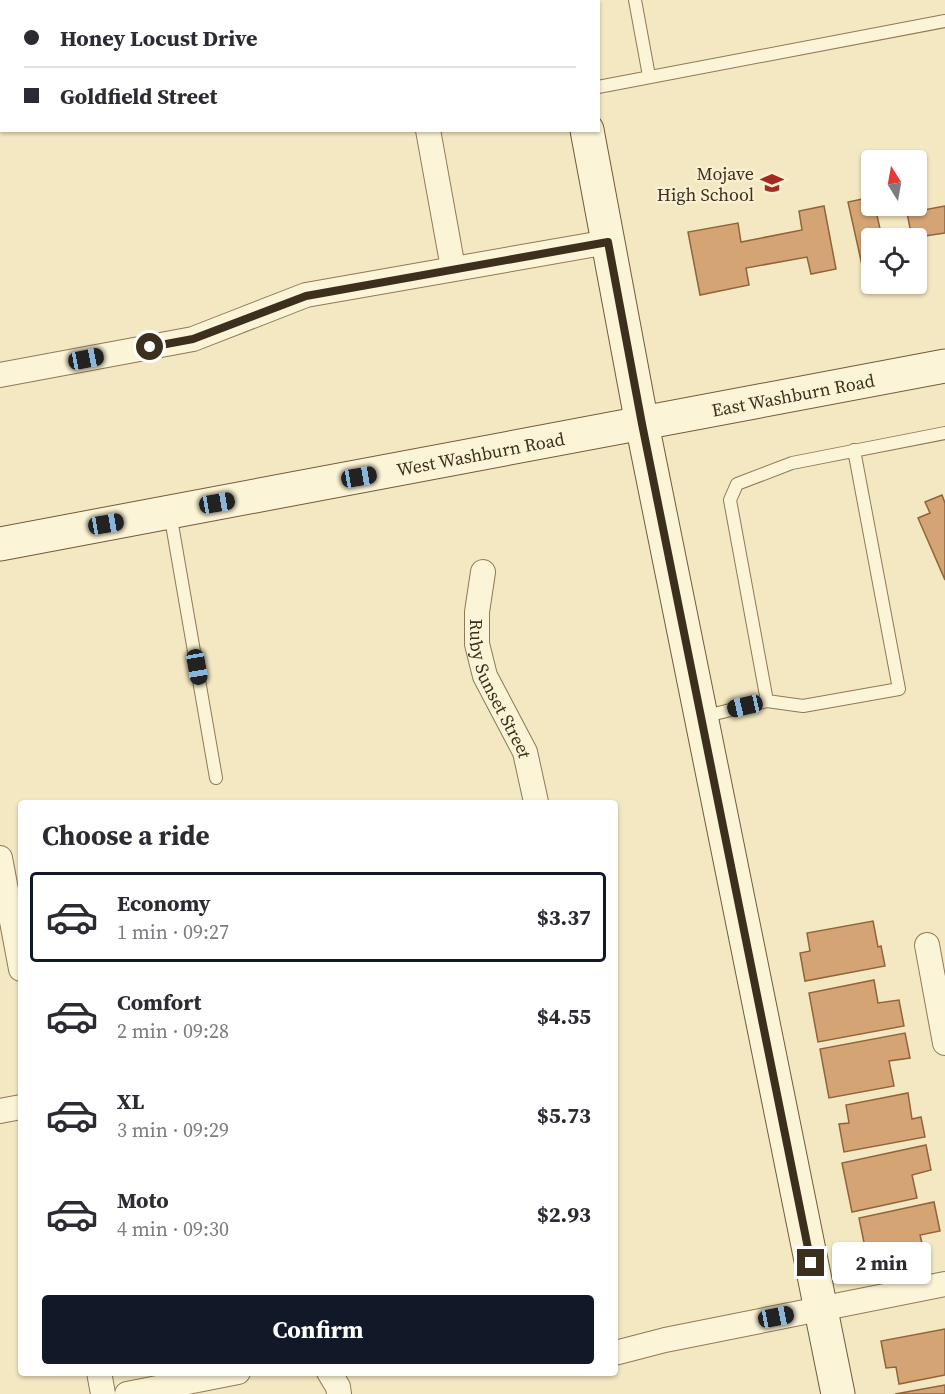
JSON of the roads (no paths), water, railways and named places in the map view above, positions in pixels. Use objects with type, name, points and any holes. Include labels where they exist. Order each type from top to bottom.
[{"type":"street","points":[[428,132],[453,268]]},
{"type":"street","points":[[587,132],[642,424],[837,1394]]},
{"type":"street","points":[[0,375],[193,339],[306,296],[608,242]]},
{"type":"street","name":"East Washburn Road","points":[[642,424],[945,366]]},
{"type":"street","name":"West Washburn Road","points":[[0,544],[642,424]]},
{"type":"street","name":"Ruby Sunset Street","points":[[483,572],[477,612],[477,644],[485,676],[525,752],[536,800]]},
{"type":"street","points":[[0,858],[18,953]]},
{"type":"street","points":[[927,945],[939,984],[945,1043]]},
{"type":"street","points":[[0,1111],[18,1108]]},
{"type":"street","points":[[618,1351],[945,1284]]},
{"type":"street","points":[[100,1376],[103,1394]]},
{"type":"street","points":[[127,1394],[218,1376]]},
{"type":"street","points":[[331,1376],[338,1387],[339,1394]]},
{"type":"lane","points":[[635,0],[649,76]]},
{"type":"lane","points":[[600,87],[945,21]]},
{"type":"lane","points":[[767,701],[730,500],[737,484],[792,463],[945,433]]},
{"type":"lane","points":[[701,717],[767,701],[802,706],[899,689],[854,450]]},
{"type":"lane","points":[[170,512],[216,778]]},
{"type":"place","name":"Mojave High School","points":[[772,183]]}]
